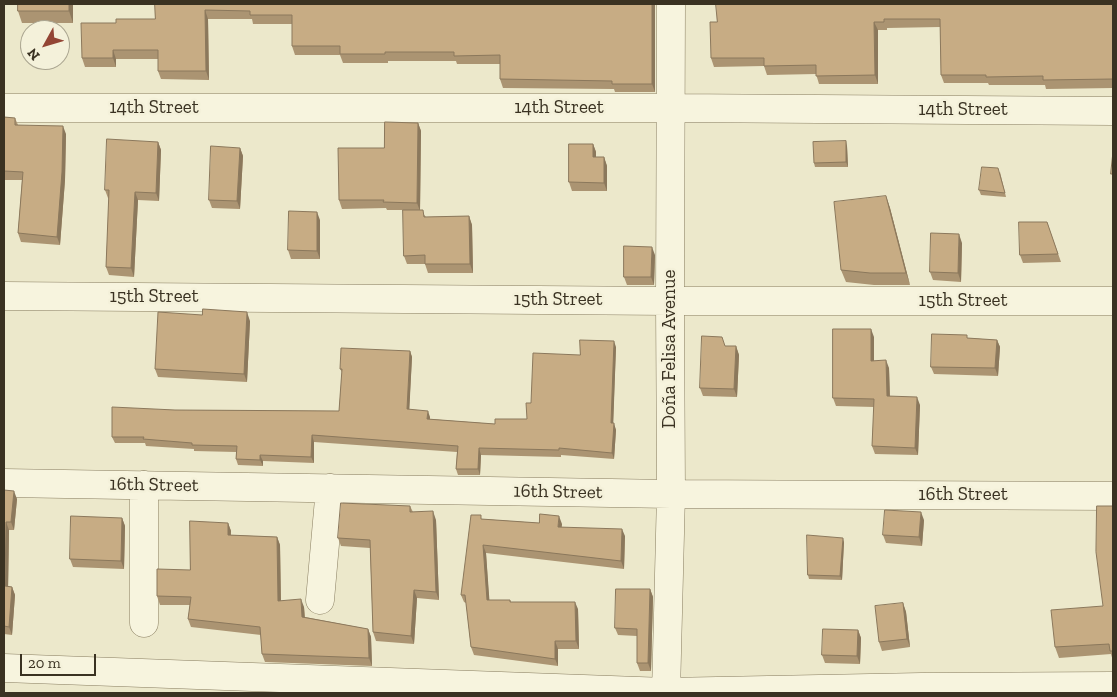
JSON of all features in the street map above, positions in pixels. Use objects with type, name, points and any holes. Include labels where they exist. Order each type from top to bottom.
[{"type":"street","name":"Doña Felisa Avenue","points":[[666,693],[671,494],[671,4]]},
{"type":"street","name":"14th Street","points":[[4,108],[671,108],[1113,111]]},
{"type":"street","name":"15th Street","points":[[4,296],[670,301],[1113,301]]},
{"type":"street","name":"16th Street","points":[[4,483],[671,494],[1113,496]]},
{"type":"street","points":[[144,485],[144,623]]},
{"type":"street","points":[[320,600],[330,488]]},
{"type":"street","points":[[4,668],[666,693],[921,687],[1113,686]]},
{"type":"building","points":[[18,4],[69,4],[69,11],[18,11]]},
{"type":"building","points":[[155,4],[652,4],[652,84],[612,84],[612,81],[500,79],[500,55],[454,56],[454,52],[340,54],[340,46],[292,46],[292,15],[250,15],[250,11],[205,10],[206,71],[158,71],[158,50],[113,50],[113,58],[82,58],[81,23],[116,23],[116,19],[155,19]]},
{"type":"building","points":[[716,4],[1113,4],[1113,79],[1043,80],[1043,76],[986,77],[986,75],[941,75],[940,19],[884,19],[884,22],[874,22],[875,75],[816,76],[816,65],[764,66],[764,58],[711,58],[710,22],[717,22]]},
{"type":"building","points":[[4,117],[15,118],[15,125],[63,126],[57,237],[18,233],[23,172],[4,171]]},
{"type":"building","points":[[385,122],[418,123],[417,203],[383,202],[384,200],[339,200],[338,148],[384,148]]},
{"type":"building","points":[[107,139],[158,142],[156,193],[135,192],[131,268],[106,267],[109,190],[105,190]]},
{"type":"building","points":[[846,141],[846,162],[814,163],[813,142]]},
{"type":"building","points":[[569,144],[593,144],[593,157],[604,157],[604,183],[569,182]]},
{"type":"building","points":[[211,146],[240,148],[237,201],[209,200]]},
{"type":"building","points":[[1113,152],[1113,174],[1111,174]]},
{"type":"building","points":[[982,167],[998,168],[1005,193],[979,190]]},
{"type":"building","points":[[886,196],[906,273],[870,273],[841,270],[834,202]]},
{"type":"building","points":[[403,210],[423,210],[424,217],[469,216],[470,264],[425,264],[425,255],[404,256]]},
{"type":"building","points":[[289,211],[317,212],[317,251],[288,250]]},
{"type":"building","points":[[1019,222],[1047,222],[1058,254],[1020,255]]},
{"type":"building","points":[[931,233],[959,234],[958,273],[930,272]]},
{"type":"building","points":[[624,246],[652,247],[651,277],[624,277]]},
{"type":"building","points":[[203,309],[247,312],[244,374],[155,369],[158,312],[202,315]]},
{"type":"building","points":[[833,329],[871,329],[871,361],[886,360],[887,396],[917,397],[915,448],[872,446],[874,399],[833,398]]},
{"type":"building","points":[[932,334],[967,335],[967,338],[997,340],[995,368],[931,367]]},
{"type":"building","points":[[702,336],[722,337],[725,346],[736,346],[734,389],[700,388]]},
{"type":"building","points":[[580,340],[614,341],[611,423],[614,423],[612,453],[559,448],[559,450],[479,448],[478,469],[456,469],[458,446],[312,435],[311,457],[260,455],[260,460],[236,459],[237,446],[192,445],[192,443],[143,439],[144,437],[112,437],[112,407],[175,410],[339,411],[342,369],[340,369],[341,348],[410,351],[407,409],[428,411],[427,419],[495,424],[495,419],[527,419],[526,403],[531,403],[533,353],[580,355]]},
{"type":"building","points":[[4,490],[14,491],[11,522],[6,522],[5,586],[12,587],[9,627],[4,626]]},
{"type":"building","points":[[341,503],[410,506],[410,512],[433,511],[436,592],[414,590],[411,636],[373,632],[370,540],[338,538]]},
{"type":"building","points":[[1097,506],[1113,506],[1113,651],[1110,651],[1109,644],[1055,647],[1051,610],[1103,606],[1096,552]]},
{"type":"building","points":[[885,510],[921,512],[919,537],[883,535]]},
{"type":"building","points":[[540,514],[559,516],[558,527],[622,529],[621,561],[483,545],[487,600],[575,602],[576,641],[555,641],[555,659],[471,647],[465,595],[461,595],[471,515],[481,515],[481,519],[539,523]]},
{"type":"building","points":[[71,516],[122,518],[121,561],[70,559]]},
{"type":"building","points":[[190,521],[228,523],[228,535],[277,537],[278,601],[301,599],[302,617],[368,629],[369,658],[262,654],[260,627],[188,619],[191,597],[157,596],[157,569],[190,570]]},
{"type":"building","points":[[807,535],[843,538],[840,576],[808,575]]},
{"type":"building","points":[[616,589],[650,589],[648,663],[637,663],[637,629],[615,628]]},
{"type":"building","points":[[903,603],[907,639],[879,642],[875,606]]},
{"type":"building","points":[[823,629],[858,630],[857,656],[822,655]]}]
